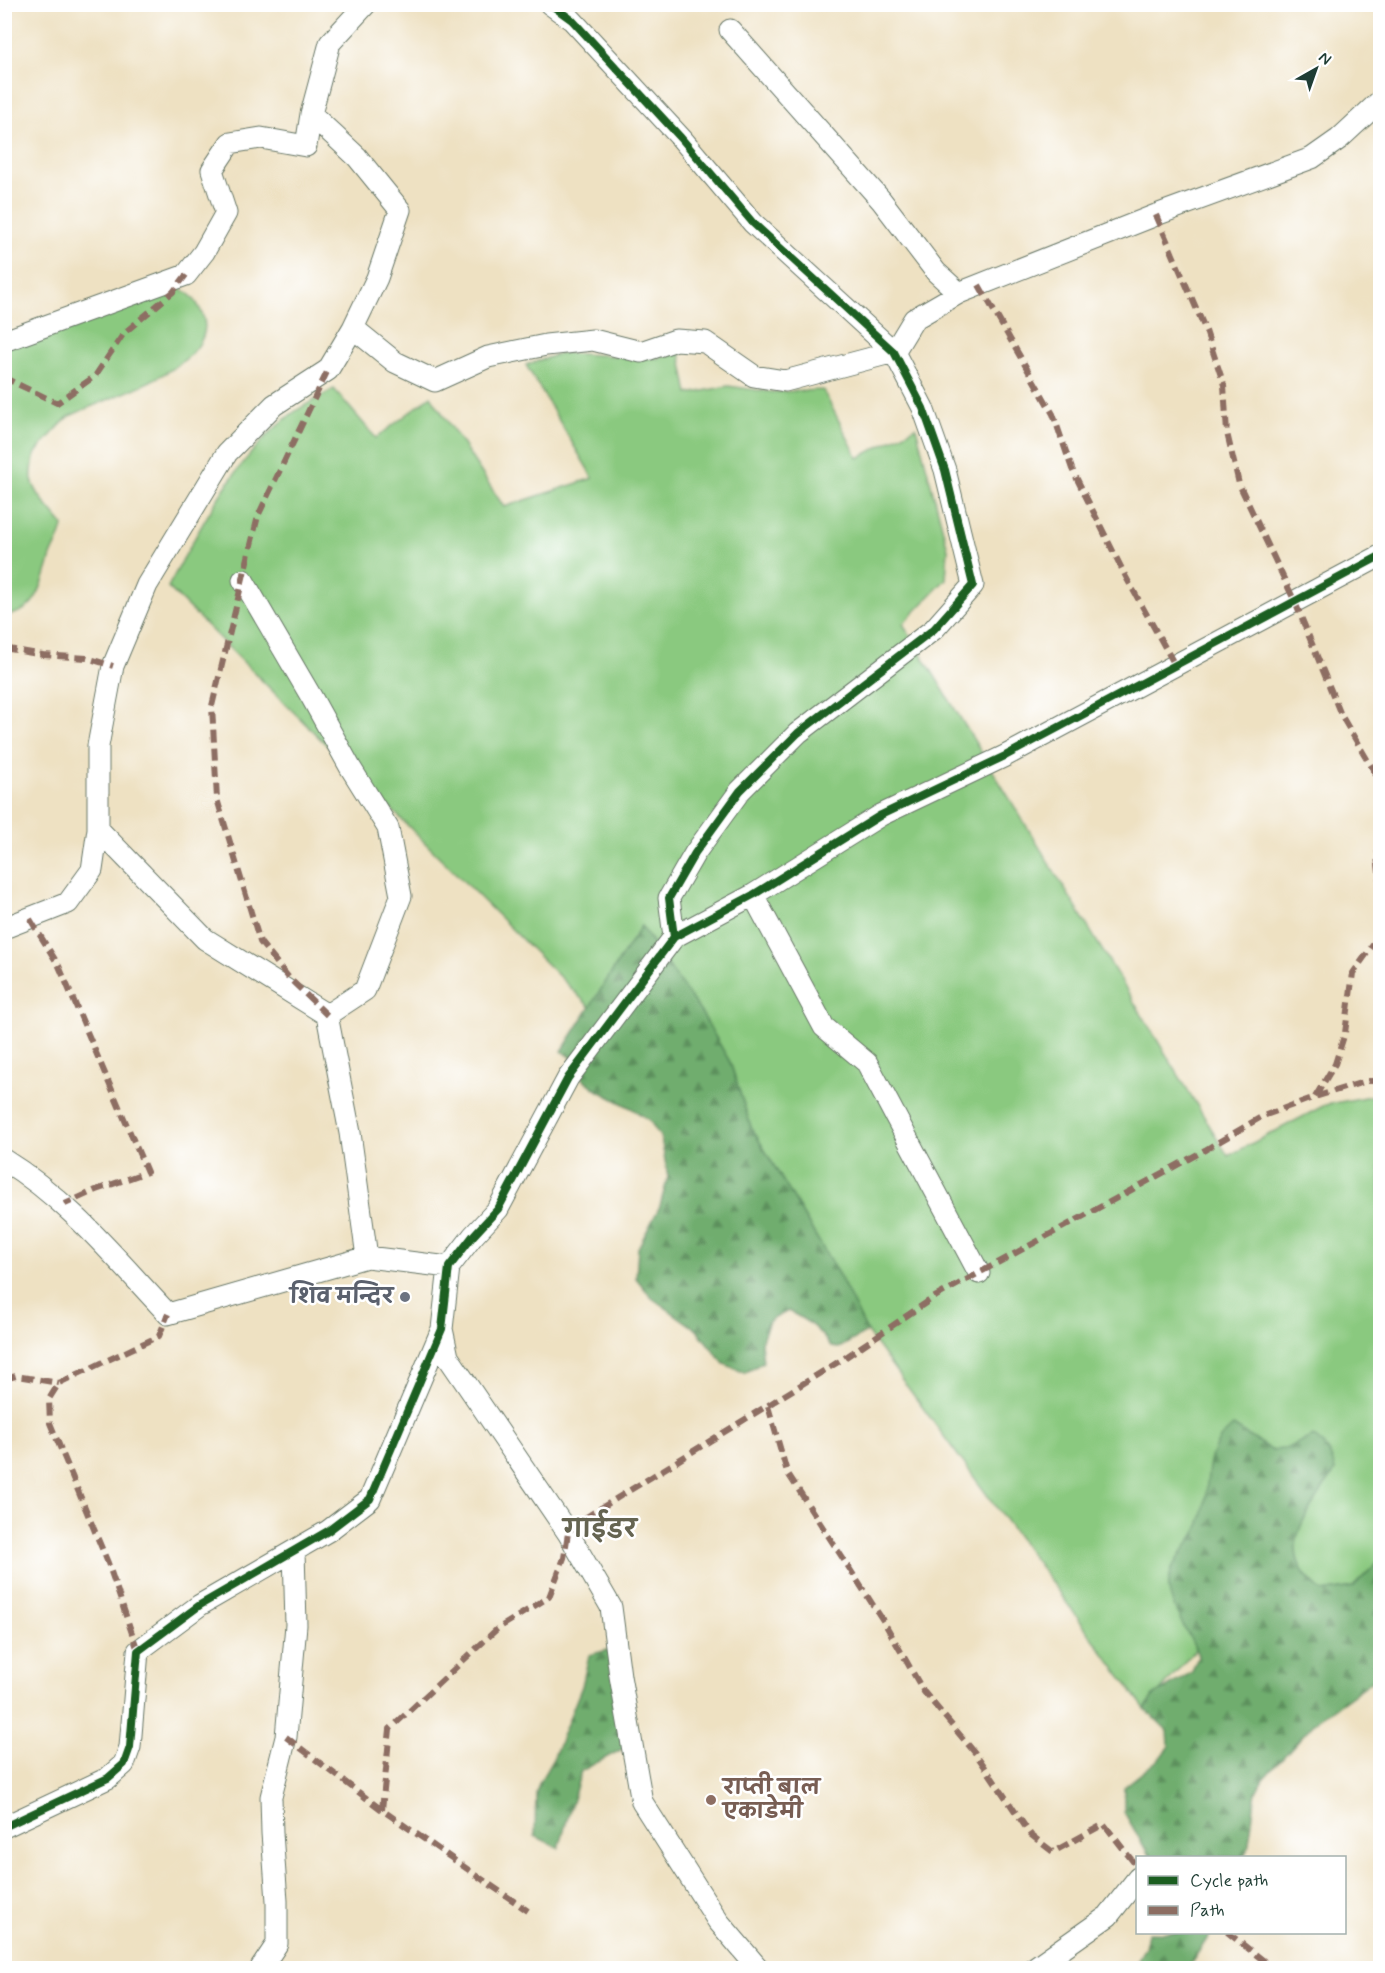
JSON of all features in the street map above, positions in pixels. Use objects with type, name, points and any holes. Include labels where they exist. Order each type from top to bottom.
[{"type":"street","points":[[4,341],[186,275],[204,252],[226,213],[212,170],[230,143],[261,138],[306,146],[311,114],[330,43],[366,4]]},
{"type":"street","points":[[550,4],[572,20],[588,37],[681,138],[753,223],[894,352],[922,408],[945,470],[972,585],[934,629],[798,733],[740,791],[695,853],[669,898],[674,937]]},
{"type":"street","points":[[730,30],[880,200],[936,272],[959,292]]},
{"type":"street","points":[[353,328],[396,362],[435,381],[488,357],[546,345],[593,340],[641,352],[676,340],[705,342],[754,376],[785,381],[894,352],[914,319],[959,292],[1156,215],[1312,158],[1339,140],[1380,101]]},
{"type":"street","points":[[4,928],[68,903],[92,870],[98,829],[99,746],[113,666],[147,585],[227,453],[274,405],[328,370],[353,328],[377,278],[400,210],[357,157],[311,114]]},
{"type":"street","points":[[261,1968],[277,1944],[278,1901],[271,1797],[286,1737],[296,1625],[294,1551],[328,1531],[370,1498],[442,1329],[449,1267],[472,1236],[498,1209],[568,1078],[674,937],[753,895],[881,815],[1005,756],[1380,556]]},
{"type":"street","points":[[243,580],[350,767],[388,828],[397,873],[401,896],[365,990],[327,1015]]},
{"type":"street","points":[[98,829],[206,939],[327,1015],[350,1133],[367,1257]]},
{"type":"street","points":[[753,895],[824,1027],[867,1063],[980,1272]]},
{"type":"street","points":[[4,1160],[23,1171],[65,1204],[168,1314],[367,1257],[449,1267]]},
{"type":"street","points":[[442,1329],[448,1357],[568,1533],[611,1607],[620,1676],[642,1802],[718,1921],[758,1968]]},
{"type":"street","points":[[4,1827],[108,1778],[124,1764],[130,1747],[138,1651],[201,1605],[328,1531]]},
{"type":"street","points":[[1034,1968],[1108,1916],[1136,1879]]},
{"type":"green space","points":[[173,285],[188,293],[198,305],[203,316],[204,334],[194,351],[177,366],[155,379],[70,416],[36,453],[32,466],[34,486],[63,525],[42,586],[32,603],[16,613],[5,615],[5,341]]},
{"type":"green space","points":[[562,353],[657,358],[680,353],[688,394],[728,386],[772,392],[823,390],[858,458],[916,427],[948,549],[946,579],[903,624],[1228,1156],[1325,1105],[1380,1094],[1380,1560],[1353,1587],[1323,1592],[1306,1576],[1298,1562],[1295,1547],[1300,1525],[1145,1709],[867,1332],[840,1277],[751,1127],[730,1062],[641,926],[590,1007],[168,587],[220,495],[252,452],[290,415],[334,389],[376,438],[431,396],[504,507],[593,478],[526,365]]},
{"type":"green space","points":[[641,926],[704,1017],[730,1062],[751,1127],[840,1277],[867,1332],[839,1348],[831,1347],[812,1326],[788,1311],[769,1321],[761,1342],[763,1362],[745,1373],[724,1364],[697,1330],[652,1298],[636,1278],[638,1248],[660,1206],[668,1177],[661,1138],[650,1121],[599,1091],[582,1078],[575,1060],[562,1051]]},
{"type":"green space","points":[[1233,1426],[1271,1450],[1285,1449],[1313,1436],[1328,1451],[1335,1471],[1305,1517],[1296,1547],[1298,1562],[1307,1577],[1323,1592],[1353,1587],[1380,1560],[1380,1675],[1315,1722],[1263,1779],[1256,1792],[1248,1850],[1245,1856],[1149,1856],[1124,1812],[1124,1787],[1159,1759],[1169,1746],[1168,1731],[1145,1709],[1153,1696],[1192,1672],[1198,1656],[1171,1598],[1169,1579],[1171,1571],[1200,1523],[1210,1460],[1222,1437]]},
{"type":"green space","points":[[611,1649],[628,1746],[581,1771],[559,1848],[535,1836],[536,1793],[553,1759],[582,1686],[589,1655]]},
{"type":"green space","points":[[1148,1934],[1210,1934],[1188,1968],[1133,1968],[1145,1947]]},
{"type":"marked path","points":[[1156,215],[1206,331],[1224,385],[1227,433],[1239,484],[1295,602],[1341,715],[1380,781]]},
{"type":"marked path","points":[[4,385],[9,380],[57,403],[95,376],[124,333],[173,292],[186,275]]},
{"type":"marked path","points":[[979,285],[1053,414],[1072,469],[1127,579],[1176,667]]},
{"type":"marked path","points":[[327,1015],[289,978],[260,942],[217,799],[212,706],[258,516],[328,370]]},
{"type":"marked path","points":[[4,648],[43,655],[87,658],[113,666]]},
{"type":"marked path","points":[[1380,842],[1377,856],[1380,880]]},
{"type":"marked path","points":[[1380,896],[1378,910],[1380,916]]},
{"type":"marked path","points":[[30,919],[59,966],[147,1172],[65,1204]]},
{"type":"marked path","points":[[1315,1097],[1335,1064],[1345,1033],[1353,973],[1380,935]]},
{"type":"marked path","points":[[382,1810],[390,1729],[497,1629],[549,1597],[564,1558],[568,1533],[575,1524],[843,1359],[933,1298],[1263,1116],[1367,1081],[1380,1081]]},
{"type":"marked path","points":[[138,1651],[108,1563],[50,1423],[49,1399],[59,1383],[159,1336],[168,1314]]},
{"type":"marked path","points":[[4,1379],[16,1376],[59,1383]]},
{"type":"marked path","points":[[768,1406],[787,1472],[884,1622],[924,1692],[976,1754],[1031,1835],[1053,1852],[1104,1824],[1136,1865]]},
{"type":"marked path","points":[[286,1737],[382,1810],[528,1911]]},
{"type":"marked path","points":[[1230,1934],[1273,1968]]},
{"type":"cycle path","points":[[550,4],[572,20],[681,138],[753,223],[894,352],[923,408],[945,470],[973,585],[934,629],[798,733],[740,791],[695,853],[669,898],[674,937]]},
{"type":"cycle path","points":[[4,1827],[108,1778],[124,1764],[130,1747],[138,1651],[200,1605],[328,1531],[370,1499],[442,1329],[449,1267],[498,1209],[568,1078],[674,937],[753,895],[881,815],[1005,756],[1380,556]]},
{"type":"place","name":"शिव मन्दिर","points":[[405,1297]]},
{"type":"place","name":"राप्ती बाल एकाडेमी","points":[[711,1800]]},
{"type":"district","name":"गाईडर","points":[[600,1530]]}]
